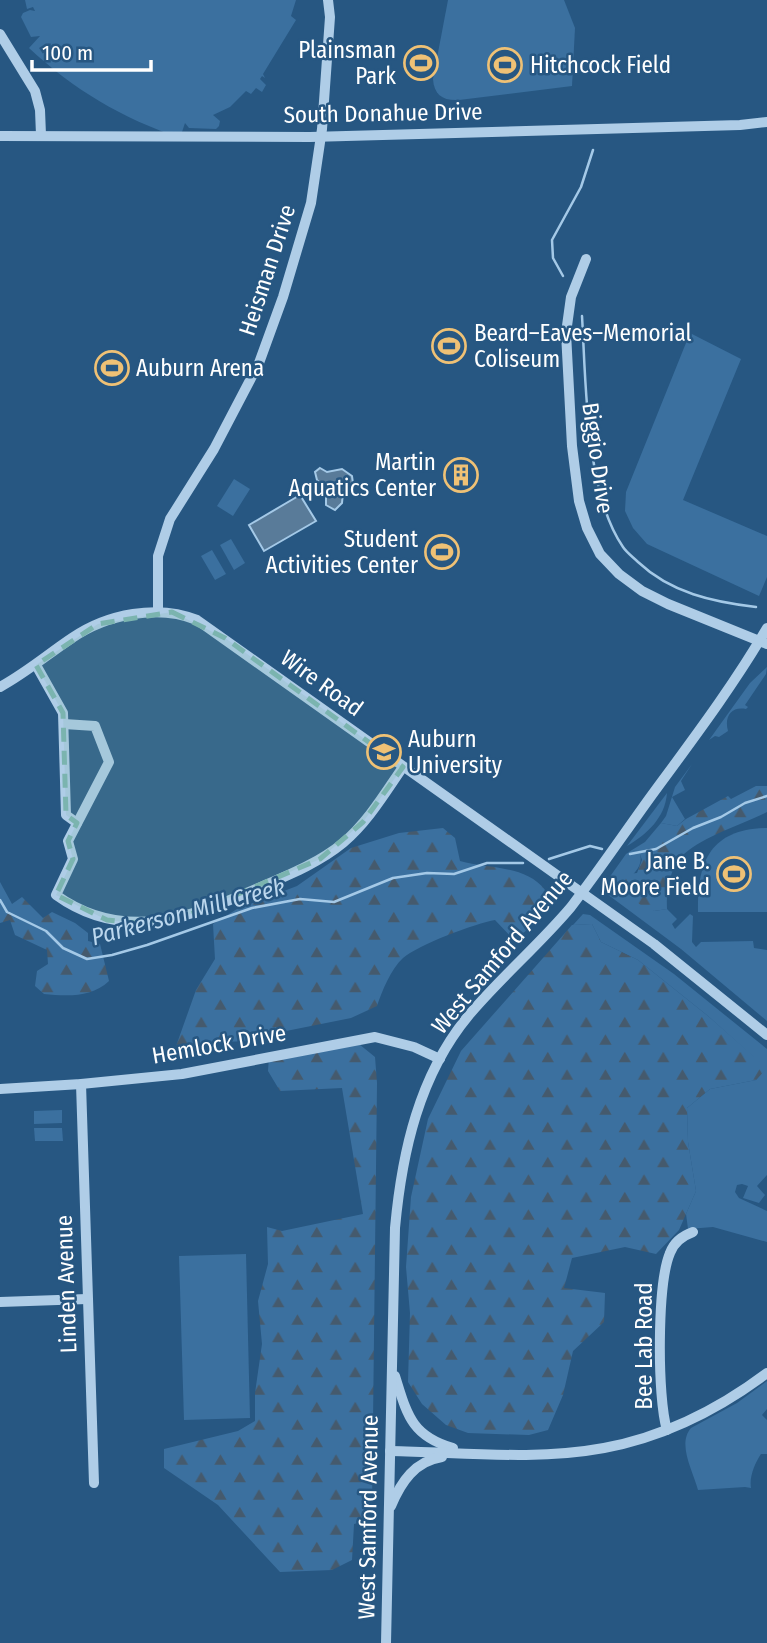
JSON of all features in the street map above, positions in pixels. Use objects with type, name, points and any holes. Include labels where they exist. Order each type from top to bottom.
[{"type":"street","name":"Heisman Drive","points":[[158,612],[156,574],[160,546],[170,519],[241,400],[266,344],[311,203],[321,137],[330,18],[328,0]]},
{"type":"street","points":[[0,34],[35,91],[40,110],[41,135]]},
{"type":"street","name":"South Donahue Drive","points":[[0,136],[321,137],[767,122]]},
{"type":"street","name":"Biggio Drive","points":[[586,260],[571,297],[566,333],[572,446],[579,501],[587,528],[600,554],[619,574],[642,591],[763,643]]},
{"type":"street","name":"Wire Road","points":[[0,687],[36,665],[74,636],[98,624],[124,616],[158,612],[184,615],[213,630],[581,892],[682,965],[767,1035]]},
{"type":"street","name":"West Samford Avenue","points":[[386,1643],[395,1228],[399,1183],[417,1110],[440,1059],[468,1017],[534,948],[581,892],[763,643],[767,628]]},
{"type":"street","points":[[36,665],[63,713],[66,815],[77,823]]},
{"type":"street","points":[[64,724],[95,726],[109,762],[68,841],[73,859],[56,895],[72,906],[107,920],[135,923],[164,921],[225,903],[320,859],[343,842],[363,822],[402,767]]},
{"type":"street","name":"Hemlock Drive","points":[[0,1089],[182,1074],[375,1037],[414,1047],[440,1059]]},
{"type":"street","name":"Linden Avenue","points":[[81,1084],[94,1483]]},
{"type":"street","name":"Bee Lab Road","points":[[667,1430],[662,1404],[662,1296],[670,1252],[677,1241],[693,1232]]},
{"type":"street","points":[[0,1302],[88,1298]]},
{"type":"street","points":[[393,1368],[405,1409],[416,1429],[428,1439],[466,1452]]},
{"type":"street","points":[[390,1451],[530,1454],[584,1451],[636,1441],[667,1430],[720,1405],[767,1373]]},
{"type":"street","points":[[389,1510],[405,1478],[416,1468],[432,1459],[466,1452]]},
{"type":"highlighted area","points":[[172,612],[225,638],[403,767],[363,822],[320,859],[191,914],[135,923],[107,920],[56,895],[73,859],[68,841],[77,823],[66,815],[63,713],[36,665],[98,624]]},
{"type":"green space","points":[[25,0],[296,0],[291,16],[296,20],[263,74],[265,78],[262,76],[260,79],[266,85],[262,92],[256,88],[251,94],[246,91],[230,107],[213,115],[220,121],[216,129],[189,128],[185,123],[180,138],[119,112],[81,90],[29,48],[40,36],[31,37],[21,17],[30,10],[35,11],[33,7],[27,9]]},
{"type":"green space","name":"Hitchcock Field","points":[[448,0],[564,0],[575,28],[572,86],[459,100],[440,96],[433,79]]},
{"type":"green space","points":[[690,333],[741,359],[683,500],[767,536],[767,577],[759,596],[647,544],[633,528],[625,511],[626,492]]},
{"type":"green space","points":[[234,479],[250,489],[233,516],[217,506]]},
{"type":"green space","points":[[231,539],[245,563],[234,570],[220,545]]},
{"type":"green space","points":[[212,550],[226,574],[215,580],[201,556]]},
{"type":"green space","points":[[767,667],[766,674],[745,705],[748,707],[733,711],[727,721],[728,731],[709,740],[750,683]]},
{"type":"green space","points":[[692,764],[681,781],[685,790],[672,797],[685,819],[677,826],[661,823],[666,816],[675,787]]},
{"type":"green space","points":[[756,786],[767,786],[767,812],[713,836],[684,854],[672,872],[667,909],[654,911],[638,903],[637,896],[624,883],[628,874],[637,873],[642,860],[639,851],[632,850],[645,842],[661,823],[677,826],[728,796],[731,799]]},
{"type":"green space","points":[[667,793],[659,818],[627,846]]},
{"type":"green space","points":[[443,828],[455,838],[460,861],[517,872],[528,876],[545,890],[538,913],[527,930],[513,939],[495,920],[461,930],[421,947],[403,958],[395,968],[377,1006],[351,1018],[276,1033],[251,1041],[218,1042],[188,1052],[175,1049],[196,990],[215,959],[213,924],[237,909],[297,886],[351,848],[399,833]]},
{"type":"green space","name":"Jane B. Moore Field","points":[[767,828],[767,912],[698,912],[700,878],[711,852],[720,842],[732,835]]},
{"type":"green space","points":[[632,850],[639,851],[641,861],[638,869],[624,883],[625,886],[654,911],[667,909],[677,919],[672,924],[675,929],[690,914],[693,916],[692,942],[696,947],[701,942],[753,941],[754,948],[767,950],[767,1021],[681,949],[607,894],[604,885],[626,854]]},
{"type":"green space","points":[[0,882],[12,904],[22,897],[43,918],[52,912],[88,933],[88,941],[100,944],[109,981],[87,993],[70,995],[44,994],[35,986],[37,971],[48,964],[47,950],[15,935],[10,920],[0,923]]},
{"type":"green space","points":[[583,914],[590,915],[674,974],[767,1049],[767,1175],[757,1186],[765,1195],[759,1203],[743,1198],[748,1186],[742,1184],[737,1185],[735,1192],[739,1198],[767,1211],[767,1242],[713,1227],[688,1229],[686,1214],[696,1191],[688,1142],[687,1108],[710,1089],[756,1080],[766,1068],[708,1016],[638,960],[601,942],[592,924],[573,925]]},
{"type":"green space","points":[[592,924],[601,942],[638,960],[767,1068],[756,1080],[710,1089],[687,1108],[688,1142],[696,1191],[679,1230],[656,1254],[625,1247],[572,1258],[564,1288],[605,1293],[604,1322],[573,1351],[563,1395],[548,1430],[529,1435],[468,1433],[446,1425],[422,1404],[408,1382],[410,1313],[406,1267],[411,1197],[428,1119],[461,1051],[572,925]]},
{"type":"green space","points":[[354,1040],[375,1057],[377,1083],[372,1505],[365,1521],[354,1524],[352,1560],[332,1570],[280,1572],[218,1505],[164,1468],[164,1449],[238,1431],[255,1421],[255,1393],[262,1344],[258,1301],[268,1264],[267,1227],[282,1231],[363,1214],[342,1088],[280,1091],[268,1071],[269,1057]]},
{"type":"green space","points":[[62,1110],[62,1123],[34,1124],[34,1111]]},
{"type":"green space","points":[[34,1128],[62,1128],[63,1141],[35,1141]]},
{"type":"green space","points":[[246,1254],[250,1418],[184,1420],[179,1256]]},
{"type":"green space","points":[[767,1381],[767,1409],[762,1415],[767,1420],[767,1454],[761,1454],[757,1462],[751,1488],[698,1490],[686,1450],[687,1434],[691,1428],[737,1403]]},
{"type":"shaded area","points":[[320,468],[327,472],[342,469],[352,476],[353,483],[343,492],[342,503],[335,510],[326,505],[326,489],[317,480],[315,472]]},
{"type":"shaded area","points":[[300,495],[316,521],[264,551],[249,525]]},
{"type":"waterway","name":"Parkerson Mill Creek","points":[[563,276],[553,258],[552,240],[581,187],[593,150]]},
{"type":"waterway","name":"Parkerson Mill Creek","points":[[582,316],[594,467],[610,524],[623,547],[651,573],[679,589],[708,599],[756,607]]},
{"type":"waterway","name":"Parkerson Mill Creek","points":[[630,854],[656,849],[745,803],[767,796]]},
{"type":"waterway","name":"Parkerson Mill Creek","points":[[549,859],[590,846],[602,849]]},
{"type":"waterway","name":"Parkerson Mill Creek","points":[[0,900],[7,912],[46,931],[63,948],[87,959],[147,945],[252,908],[300,899],[334,902],[393,878],[427,873],[454,874],[487,863],[523,863]]},
{"type":"place","name":"Plainsman Park","points":[[421,63]]},
{"type":"place","name":"Hitchcock Field","points":[[505,65]]},
{"type":"place","name":"Beard–Eaves–Memorial Coliseum","points":[[449,346]]},
{"type":"place","name":"Auburn Arena","points":[[112,368]]},
{"type":"place","name":"Martin Aquatics Center","points":[[461,475]]},
{"type":"place","name":"Student Activities Center","points":[[442,552]]},
{"type":"place","name":"Auburn University","points":[[384,752]]},
{"type":"place","name":"Jane B. Moore Field","points":[[734,874]]}]
